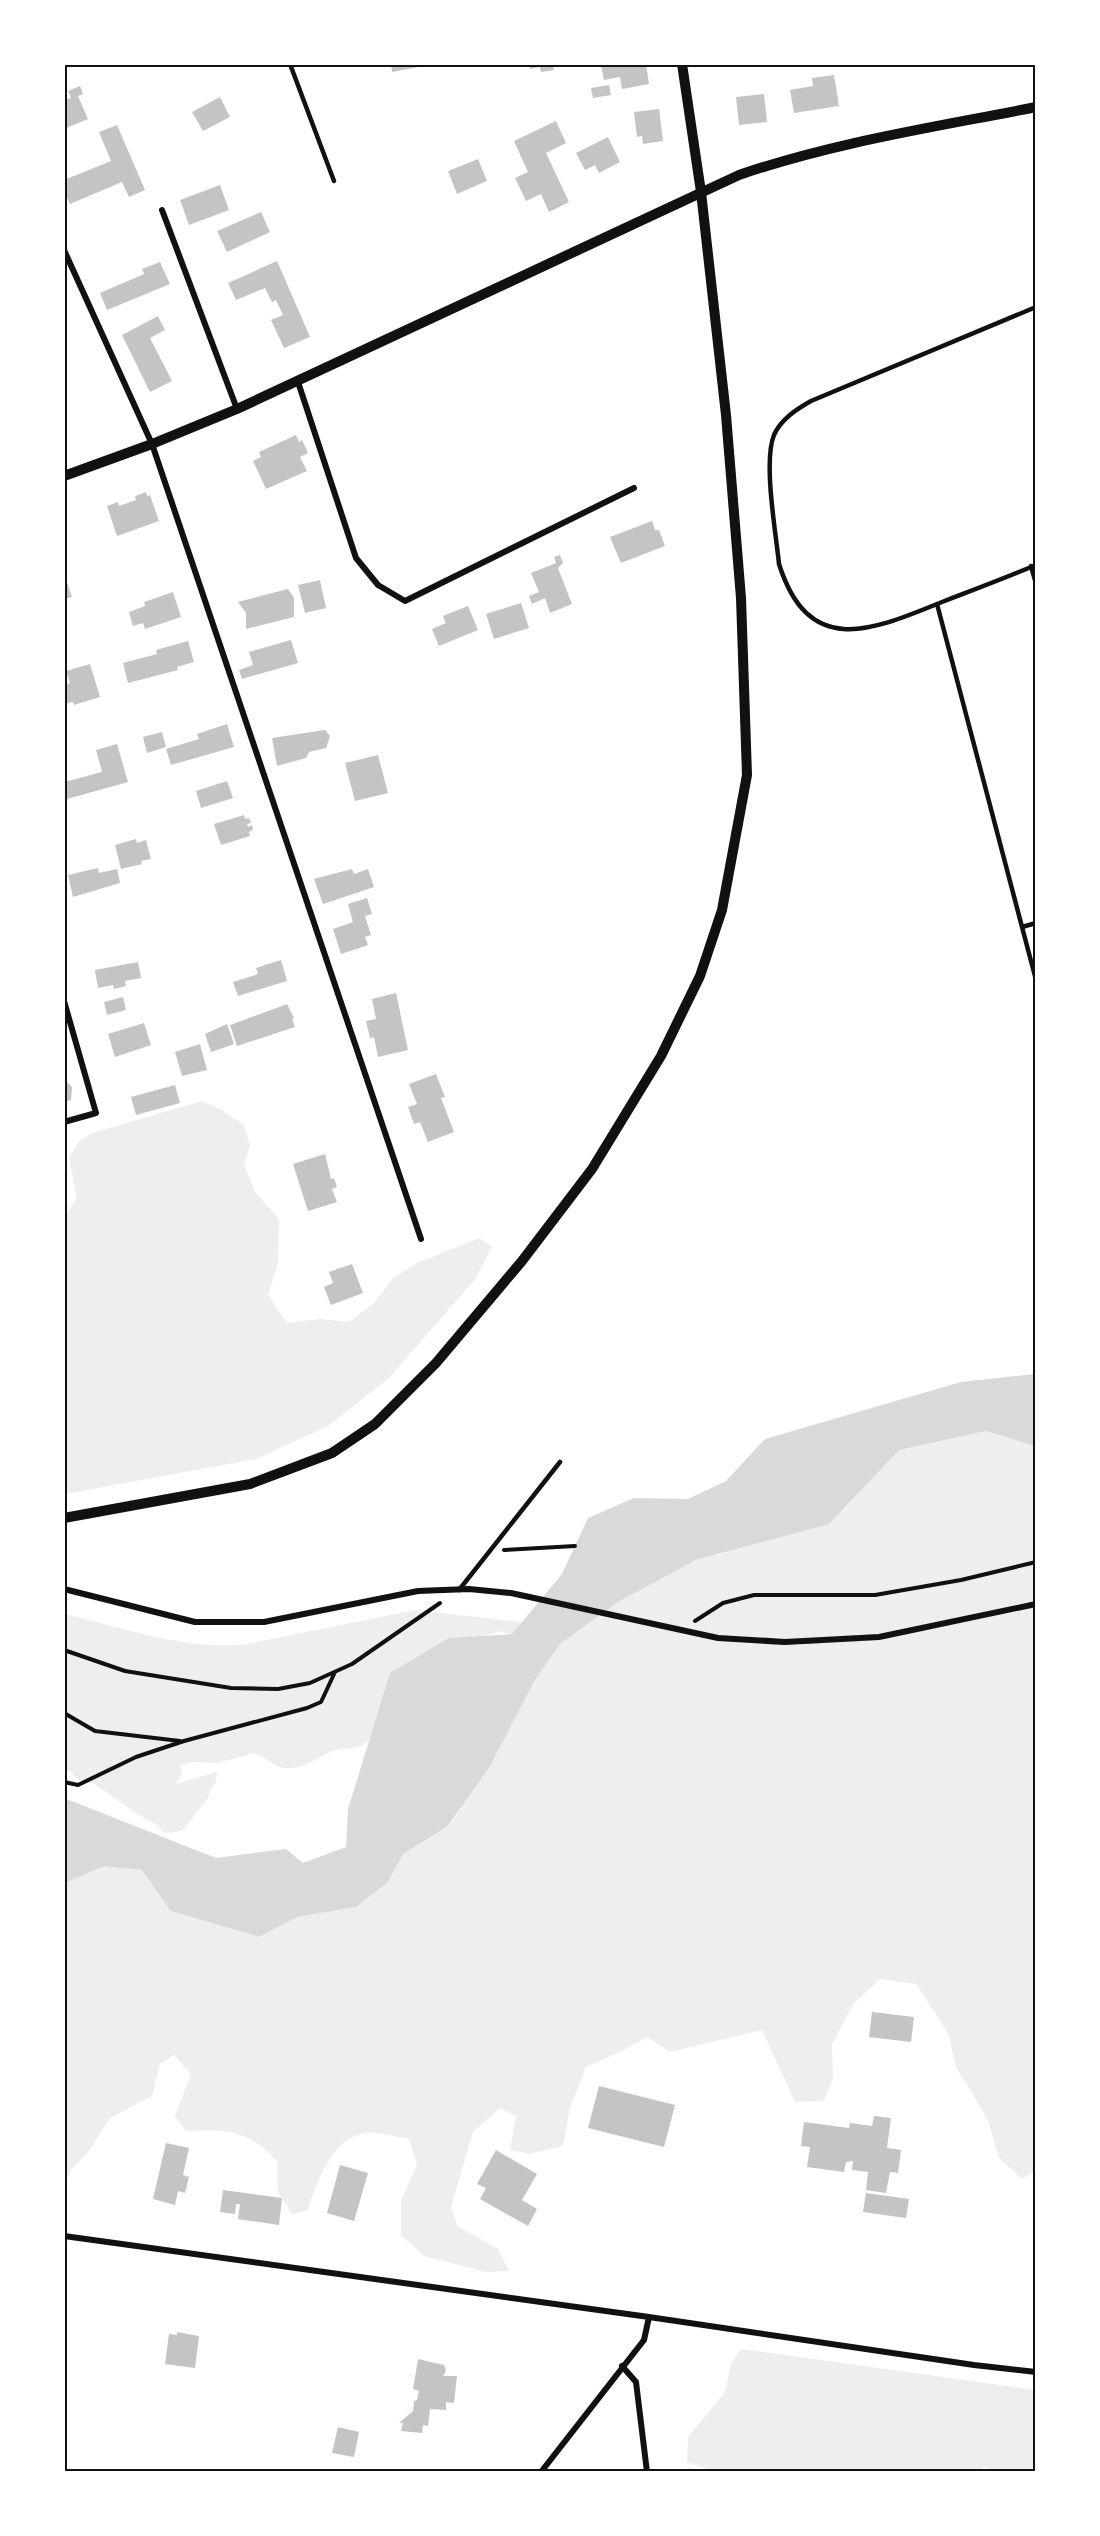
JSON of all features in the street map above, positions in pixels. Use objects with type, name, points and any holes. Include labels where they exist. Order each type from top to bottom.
[{"type":"street","points":[[64,1518],[250,1484],[332,1453],[375,1424],[436,1364],[522,1261],[592,1169],[661,1056],[700,976],[722,910],[747,775],[740,587],[726,415],[701,192],[682,64]]},
{"type":"street","points":[[64,476],[237,410],[739,175],[806,154],[1035,107]]},
{"type":"street","points":[[162,210],[237,410]]},
{"type":"street","points":[[64,250],[152,444],[421,1239]]},
{"type":"street","points":[[298,382],[356,558],[378,585],[405,601],[634,488]]},
{"type":"street","points":[[64,1001],[96,1113],[64,1122]]},
{"type":"street","points":[[64,1589],[195,1622],[264,1622],[418,1591],[459,1590],[511,1593],[718,1638],[785,1642],[879,1637],[1035,1604]]},
{"type":"street","points":[[64,2236],[1035,2372]]},
{"type":"street","points":[[541,2472],[644,2340],[649,2317]]},
{"type":"street","points":[[622,2367],[636,2382],[647,2472]]},
{"type":"lane","points":[[290,64],[334,181]]},
{"type":"lane","points":[[1035,307],[811,400],[787,418],[773,435],[769,462],[779,564],[788,590],[805,612],[818,621],[847,630],[885,625],[1033,566],[1035,584]]},
{"type":"lane","points":[[937,604],[1035,980]]},
{"type":"lane","points":[[1022,927],[1035,923]]},
{"type":"lane","points":[[459,1590],[560,1462]]},
{"type":"path","points":[[489,1551],[575,1546]]},
{"type":"path","points":[[680,1631],[723,1603],[745,1596],[874,1594],[961,1580],[1035,1562]]},
{"type":"path","points":[[64,1650],[124,1671],[231,1688],[278,1689],[310,1683],[352,1664],[459,1590]]},
{"type":"path","points":[[64,1782],[78,1785],[136,1757],[184,1741],[307,1708],[321,1701],[336,1671]]},
{"type":"path","points":[[64,1713],[95,1731],[184,1741]]},
{"type":"shaded area","points":[[202,1101],[222,1110],[244,1125],[250,1145],[244,1165],[255,1192],[279,1219],[278,1263],[268,1295],[287,1323],[319,1319],[349,1322],[374,1303],[393,1278],[417,1263],[479,1238],[492,1247],[476,1278],[389,1378],[328,1426],[256,1459],[65,1494],[64,1218],[77,1198],[69,1158],[79,1141],[92,1133]]},
{"type":"shaded area","points":[[1035,1374],[1035,1446],[986,1431],[899,1450],[829,1524],[696,1560],[618,1602],[560,1644],[535,1680],[489,1768],[447,1827],[403,1854],[388,1882],[356,1907],[297,1917],[259,1937],[171,1911],[142,1870],[104,1866],[65,1883],[64,1798],[216,1858],[286,1849],[303,1863],[346,1847],[348,1809],[390,1673],[449,1638],[512,1634],[562,1574],[588,1518],[634,1498],[688,1499],[726,1481],[765,1439],[961,1382]]},
{"type":"shaded area","points":[[986,1431],[1035,1446],[1035,2171],[1022,2179],[999,2158],[988,2120],[956,2067],[948,2033],[916,1984],[880,1979],[853,2004],[832,2045],[833,2078],[824,2101],[795,2102],[762,2030],[670,2052],[647,2037],[586,2067],[570,2108],[563,2146],[530,2154],[510,2150],[516,2116],[500,2108],[473,2132],[451,2207],[457,2226],[498,2249],[509,2271],[485,2272],[424,2256],[401,2235],[401,2200],[417,2165],[409,2139],[367,2133],[345,2142],[321,2174],[308,2210],[292,2214],[278,2192],[277,2161],[256,2143],[246,2137],[225,2131],[186,2131],[175,2116],[191,2074],[174,2055],[160,2064],[152,2096],[110,2118],[89,2151],[71,2170],[65,2183],[65,1883],[104,1865],[143,1870],[172,1911],[259,1937],[297,1917],[356,1907],[388,1882],[403,1854],[448,1827],[489,1768],[535,1680],[560,1644],[618,1602],[696,1560],[721,1554],[842,1511],[898,1450]]},
{"type":"shaded area","points":[[415,1610],[522,1622],[513,1637],[501,1631],[427,1652],[400,1668],[368,1741],[358,1747],[333,1751],[307,1764],[290,1768],[277,1766],[255,1753],[217,1763],[193,1762],[180,1765],[182,1774],[176,1784],[217,1772],[216,1782],[210,1790],[209,1797],[182,1831],[164,1833],[157,1825],[93,1783],[80,1781],[71,1772],[65,1770],[65,1614],[155,1637],[224,1645],[247,1644]]},
{"type":"shaded area","points":[[742,2349],[1035,2390],[1035,2471],[994,2471],[984,2467],[976,2472],[716,2472],[687,2462],[688,2437],[725,2392],[731,2363]]},
{"type":"building","points":[[391,64],[418,64],[418,67],[392,72]]},
{"type":"building","points":[[530,64],[553,64],[554,70],[541,72],[540,67],[530,69]]},
{"type":"building","points":[[646,64],[649,84],[622,89],[620,77],[604,80],[601,65]]},
{"type":"building","points":[[834,75],[839,106],[794,113],[790,90],[813,86],[812,78]]},
{"type":"building","points":[[609,85],[611,95],[593,98],[591,88]]},
{"type":"building","points":[[80,86],[83,94],[78,96],[88,119],[64,129],[64,100],[71,98],[68,91]]},
{"type":"building","points":[[764,94],[767,122],[739,125],[736,97]]},
{"type":"building","points":[[220,97],[230,117],[203,131],[192,112]]},
{"type":"building","points":[[659,109],[663,141],[643,144],[642,136],[637,137],[634,112]]},
{"type":"building","points":[[556,121],[566,143],[546,153],[569,202],[549,212],[541,194],[526,201],[515,178],[528,172],[514,141]]},
{"type":"building","points":[[117,125],[145,190],[129,197],[122,182],[70,204],[64,191],[64,180],[111,161],[99,132]]},
{"type":"building","points":[[608,137],[620,162],[599,173],[595,165],[585,170],[576,153]]},
{"type":"building","points":[[478,159],[487,181],[457,194],[448,171]]},
{"type":"building","points":[[220,185],[229,210],[189,225],[180,200]]},
{"type":"building","points":[[261,212],[270,232],[227,252],[217,231]]},
{"type":"building","points":[[277,261],[310,337],[284,348],[271,320],[283,315],[276,300],[272,302],[265,288],[236,300],[228,283]]},
{"type":"building","points":[[160,262],[170,284],[107,310],[100,293],[144,274],[142,269]]},
{"type":"building","points":[[158,316],[165,330],[150,338],[172,381],[150,392],[122,335]]},
{"type":"building","points":[[296,435],[299,442],[302,440],[308,453],[300,457],[307,471],[266,489],[253,461],[261,457],[259,452]]},
{"type":"building","points":[[146,492],[147,496],[150,495],[159,521],[117,536],[107,506],[118,502],[119,506],[136,500],[135,496]]},
{"type":"building","points":[[652,521],[655,530],[659,530],[665,546],[621,563],[610,537]]},
{"type":"building","points":[[560,555],[563,563],[558,568],[572,604],[550,613],[545,598],[532,604],[529,596],[539,592],[531,573],[556,563],[554,557]]},
{"type":"building","points":[[64,574],[72,597],[64,599]]},
{"type":"building","points":[[320,580],[326,608],[305,613],[298,585]]},
{"type":"building","points":[[288,589],[294,598],[294,617],[246,629],[246,613],[238,602]]},
{"type":"building","points":[[173,592],[181,617],[145,629],[143,623],[133,626],[129,612],[145,606],[144,602]]},
{"type":"building","points":[[521,603],[529,628],[494,639],[486,614]]},
{"type":"building","points":[[468,606],[478,630],[439,646],[432,629],[446,623],[443,616]]},
{"type":"building","points":[[291,640],[298,663],[242,679],[239,670],[253,665],[249,652]]},
{"type":"building","points":[[188,641],[194,662],[177,667],[178,670],[128,683],[123,663],[157,654],[156,650]]},
{"type":"building","points":[[90,664],[100,697],[74,705],[73,702],[64,704],[64,685],[70,683],[66,671]]},
{"type":"building","points":[[227,724],[234,747],[171,765],[166,749],[199,739],[197,734]]},
{"type":"building","points":[[325,730],[330,736],[326,748],[309,752],[306,758],[277,766],[272,738]]},
{"type":"building","points":[[162,732],[166,747],[147,753],[143,737]]},
{"type":"building","points":[[117,744],[128,782],[67,799],[64,782],[102,772],[96,750]]},
{"type":"building","points":[[378,755],[388,793],[355,801],[345,763]]},
{"type":"building","points":[[227,781],[233,798],[201,808],[196,791]]},
{"type":"building","points":[[244,815],[245,819],[249,818],[251,823],[247,824],[248,827],[252,825],[253,830],[249,832],[250,836],[221,845],[214,824]]},
{"type":"building","points":[[136,839],[137,843],[146,840],[151,859],[141,861],[142,864],[121,869],[115,845]]},
{"type":"building","points":[[98,868],[99,873],[117,869],[120,883],[73,897],[68,875]]},
{"type":"building","points":[[352,869],[354,874],[368,869],[374,887],[323,904],[314,879]]},
{"type":"building","points":[[367,898],[372,914],[365,916],[371,935],[365,937],[368,945],[341,954],[333,929],[353,922],[348,904]]},
{"type":"building","points":[[281,960],[287,981],[238,996],[233,982],[258,974],[256,968]]},
{"type":"building","points":[[138,962],[141,978],[125,981],[126,986],[114,989],[113,985],[98,988],[95,970]]},
{"type":"building","points":[[396,993],[408,1050],[378,1057],[374,1037],[370,1038],[366,1021],[376,1019],[372,999]]},
{"type":"building","points":[[123,997],[126,1010],[107,1015],[104,1002]]},
{"type":"building","points":[[287,1004],[294,1018],[292,1019],[295,1027],[237,1046],[230,1025]]},
{"type":"building","points":[[144,1023],[151,1045],[115,1057],[108,1034]]},
{"type":"building","points":[[227,1024],[234,1044],[211,1052],[205,1034]]},
{"type":"building","points":[[200,1044],[207,1070],[182,1076],[175,1052]]},
{"type":"building","points":[[436,1074],[445,1097],[441,1098],[454,1132],[428,1142],[420,1122],[414,1124],[408,1107],[417,1104],[409,1084]]},
{"type":"building","points":[[64,1079],[72,1087],[71,1100],[64,1102]]},
{"type":"building","points":[[175,1085],[180,1103],[136,1115],[131,1097]]},
{"type":"building","points":[[325,1154],[331,1179],[334,1178],[337,1187],[332,1189],[337,1202],[308,1211],[293,1164]]},
{"type":"building","points":[[352,1264],[363,1293],[331,1305],[324,1287],[333,1283],[329,1272]]},
{"type":"building","points":[[872,2012],[914,2017],[911,2042],[869,2037]]},
{"type":"building","points":[[599,2086],[675,2105],[664,2147],[588,2128]]},
{"type":"building","points":[[874,2116],[891,2118],[887,2148],[901,2150],[898,2173],[890,2172],[886,2193],[866,2190],[868,2172],[852,2170],[853,2161],[846,2162],[844,2172],[807,2167],[810,2147],[801,2146],[804,2122],[849,2128],[850,2123],[872,2126]]},
{"type":"building","points":[[166,2143],[189,2148],[183,2175],[189,2177],[185,2193],[178,2191],[175,2205],[153,2199]]},
{"type":"building","points":[[496,2150],[537,2174],[522,2200],[537,2209],[528,2226],[480,2199],[486,2188],[477,2184]]},
{"type":"building","points":[[340,2165],[368,2173],[354,2221],[327,2213]]},
{"type":"building","points":[[223,2190],[282,2198],[279,2225],[238,2219],[240,2204],[236,2204],[235,2214],[220,2212]]},
{"type":"building","points":[[866,2193],[909,2199],[906,2218],[863,2212]]},
{"type":"building","points":[[177,2332],[199,2336],[195,2368],[165,2364],[169,2334],[177,2335]]},
{"type":"building","points":[[418,2359],[444,2365],[446,2371],[443,2376],[457,2376],[454,2403],[446,2402],[446,2410],[430,2409],[428,2426],[423,2425],[422,2433],[401,2431],[403,2423],[399,2423],[413,2411],[414,2401],[417,2400],[419,2391],[413,2389]]},
{"type":"building","points":[[338,2427],[359,2432],[354,2457],[332,2453]]}]
